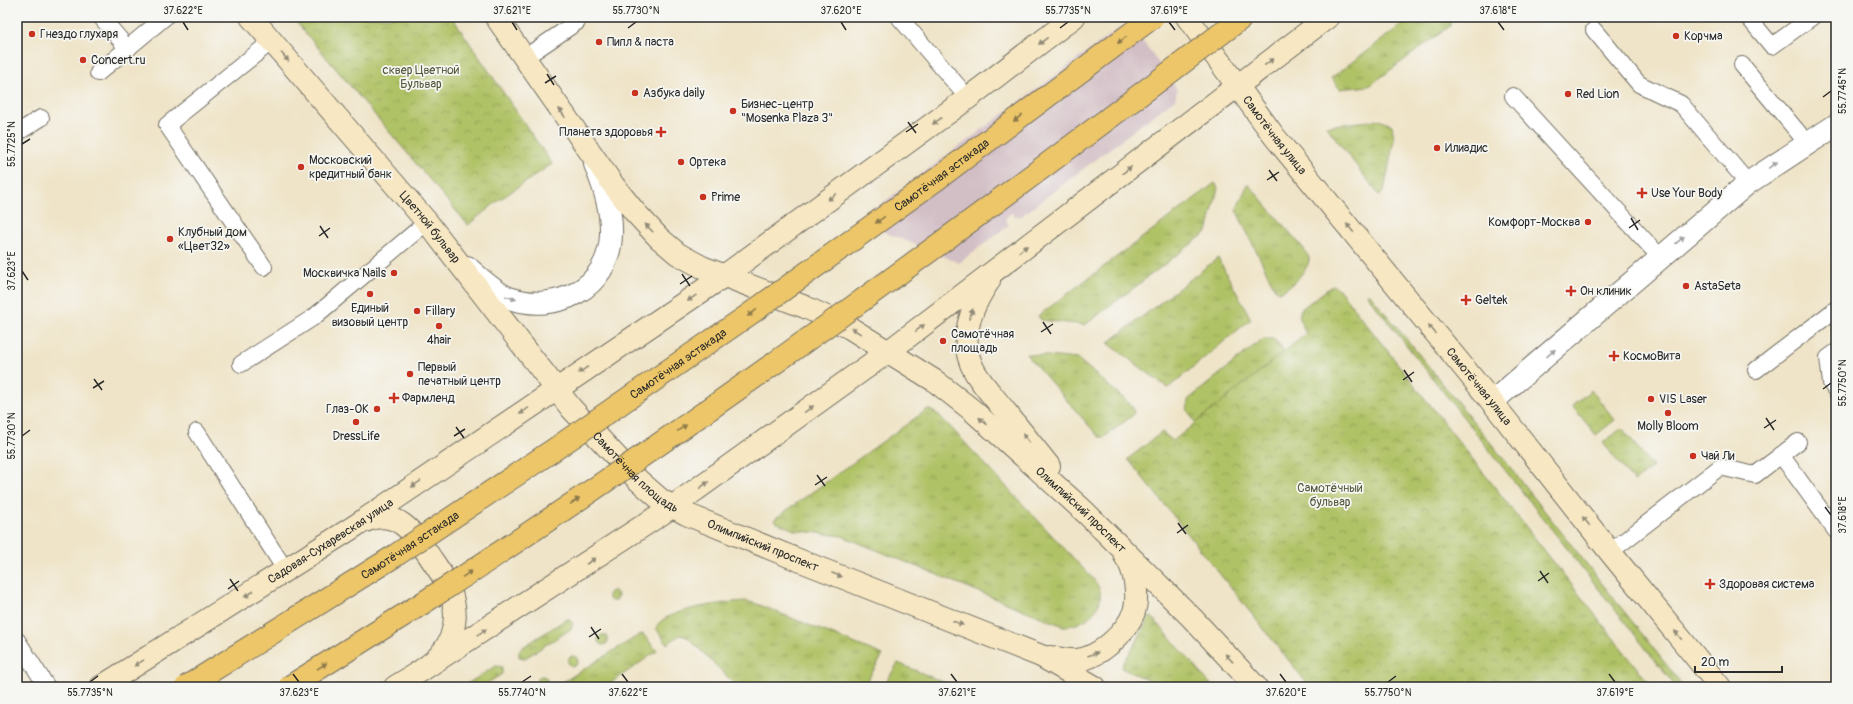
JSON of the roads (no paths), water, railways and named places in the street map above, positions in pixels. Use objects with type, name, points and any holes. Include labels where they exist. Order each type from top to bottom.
[{"type":"main road","name":"Цветной бульвар","points":[[251,17],[457,259],[556,389]]},
{"type":"main road","points":[[496,17],[593,157],[634,212],[658,238],[678,254],[724,276],[805,307],[850,328],[889,352]]},
{"type":"main road","points":[[556,389],[724,276],[968,98],[1074,17]]},
{"type":"main road","name":"Самотёчная эстакада","points":[[186,687],[393,557],[548,454],[748,316],[937,179],[1153,17]]},
{"type":"main road","points":[[1187,17],[1238,86]]},
{"type":"main road","points":[[289,687],[436,594],[585,494],[772,365],[976,218],[1243,17]]},
{"type":"main road","name":"Самотёчная площадь","points":[[556,389],[591,430],[638,480],[661,500],[672,507],[889,352],[1328,17]]},
{"type":"main road","name":"Самотёчная улица","points":[[1238,86],[1279,142],[1492,402],[1610,552],[1720,687]]},
{"type":"main road","points":[[997,270],[980,294],[969,320],[966,342],[971,362],[983,383],[1086,512]]},
{"type":"main road","name":"Олимпийский проспект","points":[[889,352],[935,381],[953,395],[1086,512],[1112,540],[1192,618],[1256,687]]},
{"type":"main road","name":"Садовая-Сухаревская улица","points":[[101,687],[355,526],[556,389]]},
{"type":"main road","points":[[395,687],[672,507]]},
{"type":"main road","name":"Олимпийский проспект","points":[[672,507],[801,561],[1042,656],[1095,687]]},
{"type":"main road","points":[[355,526],[371,518],[385,517],[405,525],[421,542],[449,588],[455,613],[451,637],[445,648],[436,659],[425,668]]},
{"type":"main road","points":[[1042,656],[1077,660],[1100,652],[1114,640],[1126,626],[1134,612],[1136,598],[1134,581],[1129,561],[1112,540]]},
{"type":"street","points":[[1492,402],[1660,257],[1748,184],[1836,125]]},
{"type":"street","points":[[457,259],[480,279],[507,297],[530,303],[549,303],[565,299],[580,291],[591,282],[598,271],[607,255],[611,236],[610,215],[603,184],[593,157]]},
{"type":"lane","points":[[101,17],[128,49]]},
{"type":"lane","points":[[98,73],[166,17]]},
{"type":"lane","points":[[899,17],[968,98]]},
{"type":"lane","points":[[1748,17],[1772,46],[1812,17]]},
{"type":"lane","points":[[524,58],[577,22]]},
{"type":"lane","points":[[1594,30],[1639,84],[1681,104],[1748,184]]},
{"type":"lane","points":[[264,267],[167,125],[272,41]]},
{"type":"lane","points":[[1742,64],[1807,143]]},
{"type":"lane","points":[[1513,96],[1660,257]]},
{"type":"lane","points":[[17,133],[41,118]]},
{"type":"lane","points":[[241,364],[301,321],[314,317],[426,222]]},
{"type":"lane","points":[[1756,370],[1836,309]]},
{"type":"lane","points":[[1836,352],[1828,358],[1830,383],[1836,391]]},
{"type":"lane","points":[[197,432],[286,571]]},
{"type":"lane","points":[[1610,552],[1720,467],[1754,475],[1798,442]]},
{"type":"lane","points":[[1781,455],[1836,531]]},
{"type":"lane","points":[[17,640],[47,687]]},
{"type":"place","name":"Гнездо глухаря","points":[[32,34]]},
{"type":"place","name":"Корчма","points":[[1676,36]]},
{"type":"place","name":"Пипл & паста","points":[[599,42]]},
{"type":"place","name":"Concert.ru","points":[[83,60]]},
{"type":"place","name":"Азбука daily","points":[[635,93]]},
{"type":"place","name":"Red Lion","points":[[1568,94]]},
{"type":"place","name":"Бизнес-центр \"Mosenka Plaza 3\"","points":[[733,111]]},
{"type":"place","name":"Планета здоровья","points":[[661,132]]},
{"type":"place","name":"Илиадис","points":[[1437,148]]},
{"type":"place","name":"Ортека","points":[[681,162]]},
{"type":"place","name":"Московский кредитный банк","points":[[301,167]]},
{"type":"place","name":"Use Your Body","points":[[1642,193]]},
{"type":"place","name":"Prime","points":[[703,197]]},
{"type":"place","name":"Комфорт-Москва","points":[[1588,222]]},
{"type":"place","name":"Клубный дом «Цвет32»","points":[[170,239]]},
{"type":"place","name":"Москвичка Nails","points":[[394,273]]},
{"type":"place","name":"AstaSeta","points":[[1686,286]]},
{"type":"place","name":"Он клиник","points":[[1571,291]]},
{"type":"place","name":"Единый визовый центр","points":[[370,294]]},
{"type":"place","name":"Geltek","points":[[1466,300]]},
{"type":"place","name":"Fillary","points":[[417,311]]},
{"type":"place","name":"4hair","points":[[439,326]]},
{"type":"place","name":"Самотёчная площадь","points":[[943,341]]},
{"type":"place","name":"КосмоВита","points":[[1614,356]]},
{"type":"place","name":"Первый печатный центр","points":[[410,374]]},
{"type":"place","name":"Фармленд","points":[[394,398]]},
{"type":"place","name":"VIS Laser","points":[[1651,399]]},
{"type":"place","name":"Глаз-ОК","points":[[377,409]]},
{"type":"place","name":"Molly Bloom","points":[[1668,413]]},
{"type":"place","name":"DressLife","points":[[356,422]]},
{"type":"place","name":"Чай Ли","points":[[1693,456]]},
{"type":"place","name":"Здоровая система","points":[[1710,584]]},
{"type":"park label","name":"сквер Цветной Бульвар","points":[[421,77]]},
{"type":"park label","name":"Самотёчный бульвар","points":[[1330,495]]}]
